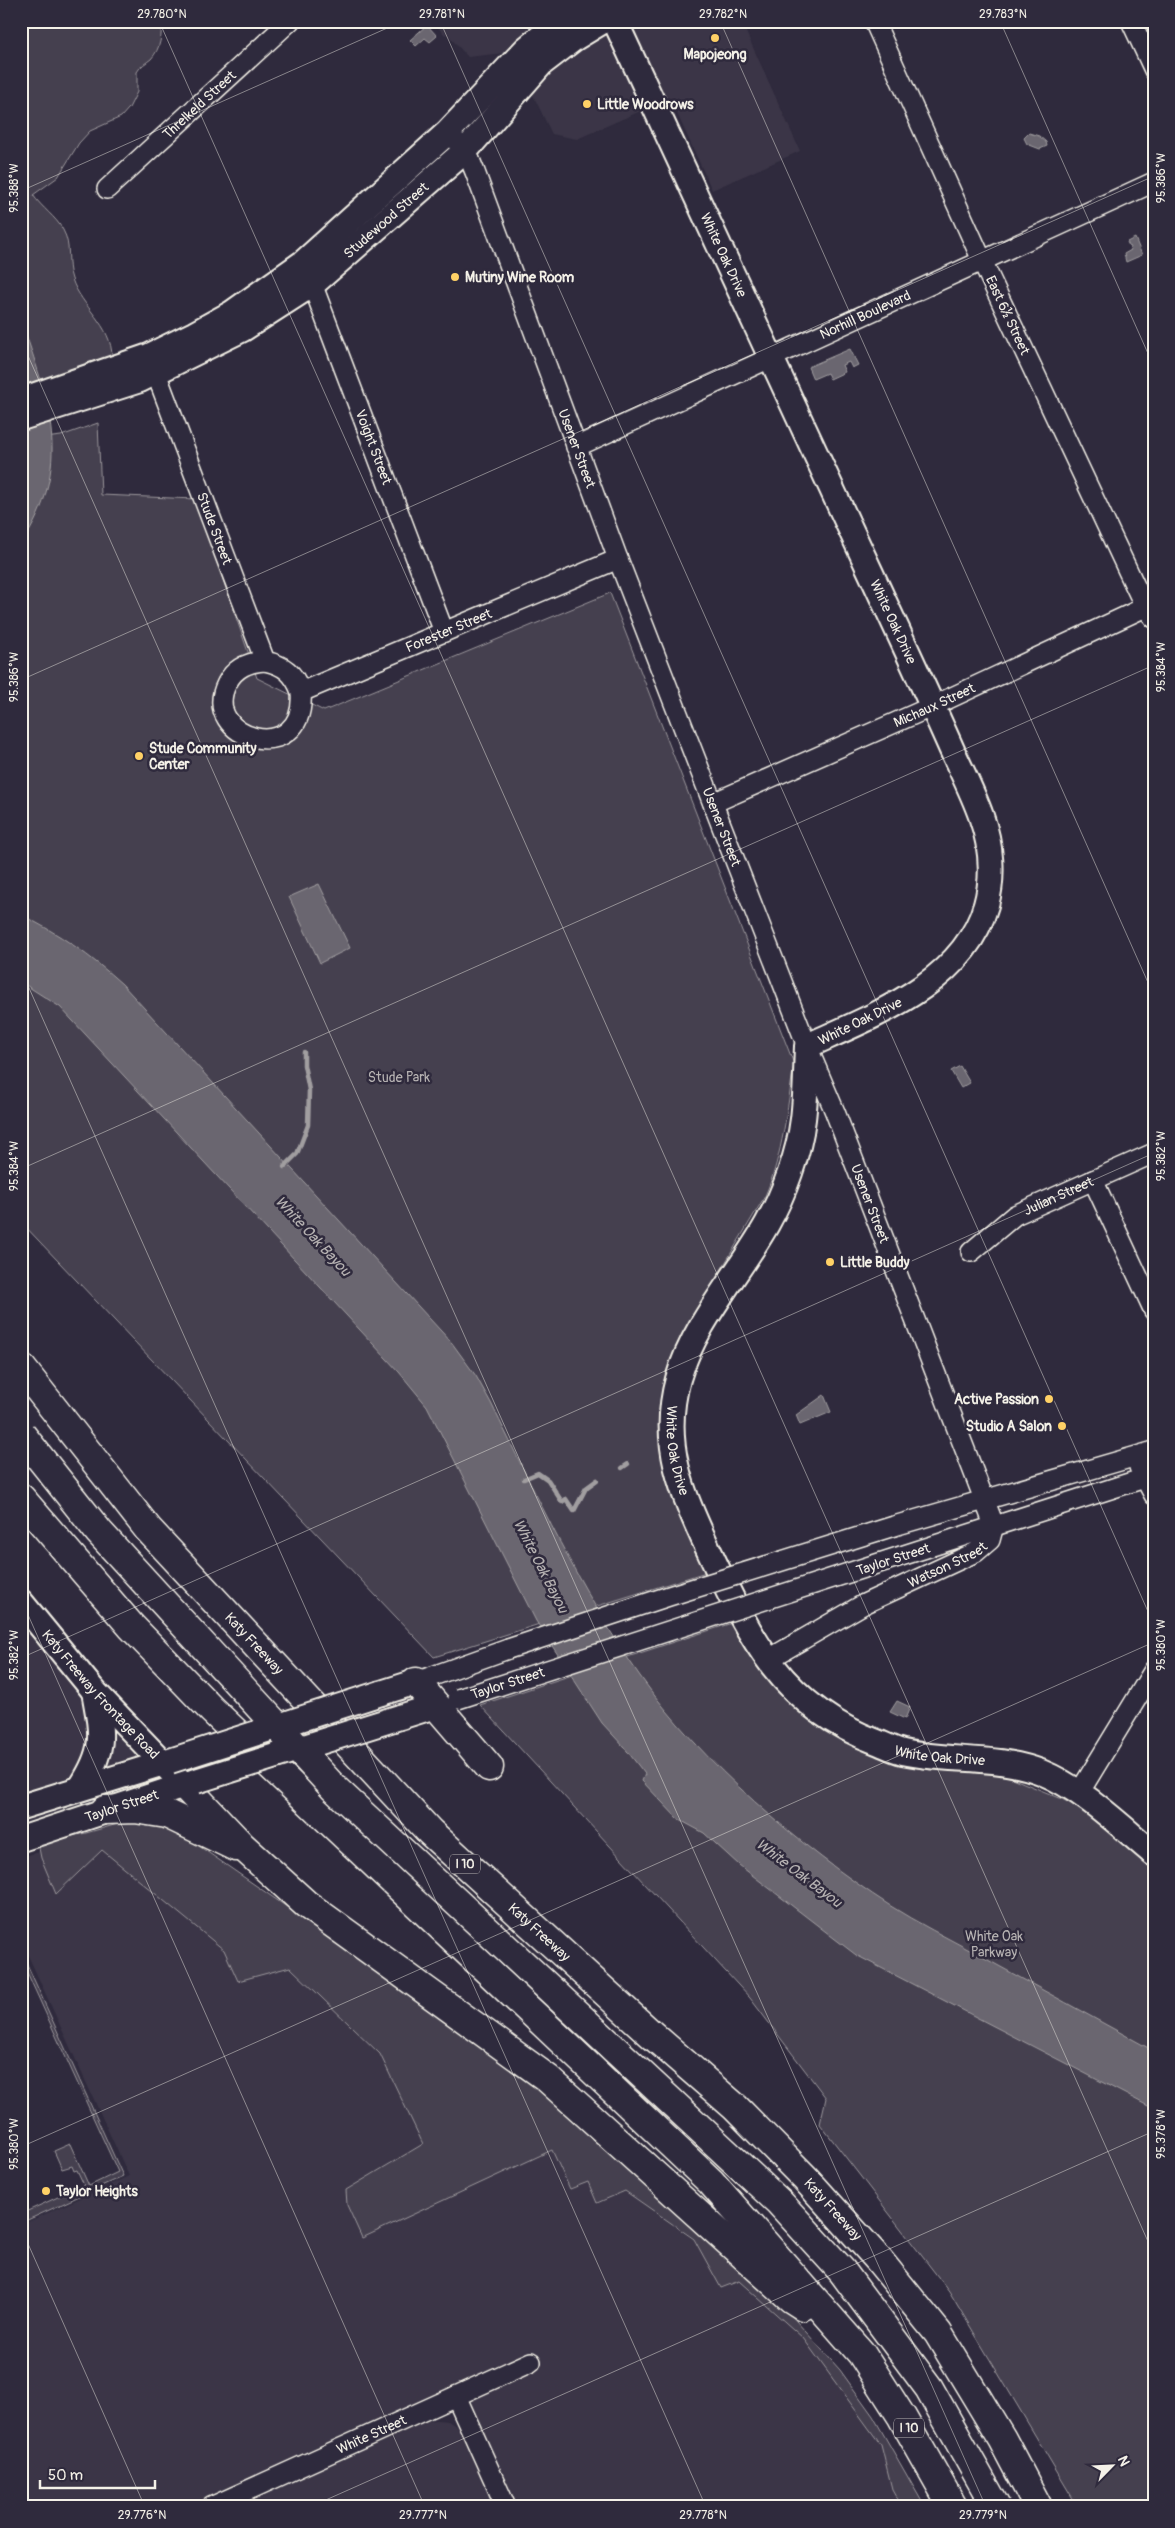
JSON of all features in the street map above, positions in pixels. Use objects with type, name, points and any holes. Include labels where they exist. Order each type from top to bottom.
[{"type":"highway","name":"Katy Freeway","points":[[21,1367],[148,1529],[430,1832],[643,2027],[735,2106],[805,2178],[871,2252],[938,2333],[1002,2439],[1038,2507]]},
{"type":"highway","points":[[21,1434],[99,1532],[334,1788],[550,1990],[697,2124],[792,2216],[842,2271],[929,2388],[996,2507]]},
{"type":"highway","name":"I 10","points":[[21,1498],[130,1626],[212,1710],[711,2182],[861,2352],[902,2417],[953,2507]]},
{"type":"highway","points":[[427,1678],[447,1703],[489,1767]]},
{"type":"highway","points":[[190,1783],[250,1853],[306,1904],[547,2078],[792,2299],[840,2329]]},
{"type":"highway","points":[[105,1810],[135,1809],[167,1814],[250,1853]]},
{"type":"main road","name":"Studewood Street","points":[[143,372],[194,334],[232,313],[304,262],[447,133],[526,49],[560,21]]},
{"type":"main road","name":"Studewood Street","points":[[143,372],[243,330],[313,284],[466,150],[541,64],[575,38],[603,21]]},
{"type":"main road","name":"White Oak Drive","points":[[615,21],[773,357],[941,702],[981,817],[990,864],[989,888],[985,908],[961,951],[924,988],[879,1014],[807,1046],[803,1121],[786,1185],[767,1225],[689,1350],[678,1380],[671,1420],[671,1444],[678,1474],[693,1517],[746,1626],[788,1686],[810,1707],[855,1734],[902,1752],[1013,1764],[1041,1772],[1079,1793],[1154,1854]]},
{"type":"main road","points":[[21,400],[143,372]]},
{"type":"main road","points":[[21,418],[143,372]]},
{"type":"main road","name":"Katy Freeway Frontage Road","points":[[21,1602],[94,1692],[190,1783]]},
{"type":"main road","name":"Taylor Street","points":[[21,1807],[427,1678]]},
{"type":"main road","points":[[81,1787],[99,1754],[100,1726],[94,1692]]},
{"type":"main road","name":"Taylor Street","points":[[21,1839],[105,1810],[447,1703]]},
{"type":"street","name":"Threlkeld Street","points":[[107,189],[290,21]]},
{"type":"street","name":"East 6½ Street","points":[[874,21],[982,260],[1151,609]]},
{"type":"street","points":[[1131,21],[1154,70]]},
{"type":"street","name":"Usener Street","points":[[447,133],[466,150],[618,559],[807,1046],[835,1112],[994,1525]]},
{"type":"street","name":"Norhill Boulevard","points":[[576,447],[1154,182]]},
{"type":"street","name":"Voight Street","points":[[304,262],[444,632]]},
{"type":"street","name":"Stude Street","points":[[143,372],[265,661]]},
{"type":"street","name":"Forester Street","points":[[301,692],[618,559]]},
{"type":"street","name":"Michaux Street","points":[[712,803],[1151,609]]},
{"type":"street","points":[[265,661],[278,664],[289,670],[297,680],[301,692],[302,705],[299,716],[293,726],[284,734],[273,739],[260,740],[248,737],[237,730],[228,720],[223,696],[226,684],[242,666],[253,662],[265,661]]},
{"type":"street","points":[[803,1121],[812,1115],[835,1112]]},
{"type":"street","name":"Julian Street","points":[[971,1252],[1015,1215],[1154,1153]]},
{"type":"street","points":[[1093,1180],[1154,1311]]},
{"type":"street","points":[[985,1502],[1154,1451]]},
{"type":"street","points":[[1135,1457],[1149,1477],[1154,1495]]},
{"type":"street","name":"Watson Street","points":[[769,1660],[864,1604],[976,1552],[990,1540],[994,1525],[1149,1477]]},
{"type":"street","name":"Taylor Street","points":[[427,1678],[669,1596],[894,1526],[985,1502]]},
{"type":"street","name":"Taylor Street","points":[[447,1703],[994,1525]]},
{"type":"street","points":[[1079,1793],[1154,1670]]},
{"type":"street","name":"White Street","points":[[211,2507],[532,2362]]},
{"type":"street","points":[[456,2396],[506,2507]]},
{"type":"shaded area","points":[[432,21],[597,21],[603,34],[630,21],[741,21],[800,151],[712,190],[670,98],[577,139],[552,134],[512,52],[468,57]]},
{"type":"shaded area","points":[[21,1623],[44,1652],[161,1772],[21,1819]]},
{"type":"shaded area","points":[[142,1824],[552,2150],[570,2189],[588,2181],[598,2203],[625,2191],[694,2240],[707,2260],[739,2281],[803,2338],[881,2445],[892,2489],[902,2507],[515,2507],[459,2384],[191,2507],[21,2507],[21,2225],[129,2176],[21,1940],[21,1857]]},
{"type":"shaded area","points":[[425,2421],[448,2421],[457,2427],[466,2439],[495,2507],[236,2507]]},
{"type":"green space","points":[[21,21],[161,21],[161,36],[157,50],[151,59],[141,66],[137,72],[137,92],[129,108],[121,117],[90,131],[79,143],[58,177],[33,195],[57,221],[66,236],[72,279],[76,289],[107,335],[112,357],[21,392]]},
{"type":"green space","name":"Stude Park","points":[[98,423],[101,495],[195,499],[257,678],[324,711],[610,593],[794,1064],[784,1131],[771,1180],[765,1196],[681,1337],[675,1353],[661,1432],[667,1478],[682,1523],[706,1572],[434,1657],[21,1222],[21,441],[61,436]]},
{"type":"green space","name":"White Oak Parkway","points":[[732,1623],[785,1695],[829,1733],[898,1760],[1007,1776],[1062,1799],[1091,1815],[1154,1867],[1154,2507],[1078,2507],[949,2291],[820,2124],[826,2098],[750,1998],[480,1705]]},
{"type":"green space","points":[[132,1820],[167,1824],[528,2074],[771,2293],[840,2370],[873,2416],[925,2507],[902,2507],[892,2489],[881,2445],[803,2338],[739,2281],[721,2288],[694,2239],[625,2191],[597,2203],[588,2182],[570,2189],[552,2150],[362,2238],[347,2205],[346,2190],[423,2144],[380,2054],[290,1967],[238,1981],[224,1950],[102,1850],[56,1894],[41,1858],[38,1843],[86,1833]]},
{"type":"green space","points":[[21,1951],[123,2176],[21,2223],[21,2214],[84,2185],[77,2170],[74,2171],[72,2166],[62,2169],[54,2151],[70,2144],[89,2186],[118,2172],[21,1959]]},
{"type":"water","points":[[427,25],[437,36],[430,42],[425,38],[416,46],[410,40]]},
{"type":"water","points":[[1029,133],[1039,136],[1046,142],[1047,146],[1040,149],[1027,144],[1024,138]]},
{"type":"water","points":[[1135,238],[1142,255],[1126,262],[1124,254],[1131,250],[1127,242]]},
{"type":"water","points":[[21,320],[47,406],[52,460],[47,488],[37,516],[21,545]]},
{"type":"water","points":[[850,349],[858,365],[852,368],[849,362],[842,365],[845,372],[830,379],[827,373],[813,379],[808,367]]},
{"type":"water","points":[[319,884],[350,948],[320,963],[289,897]]},
{"type":"water","name":"White Oak Bayou","points":[[21,915],[48,929],[74,946],[122,984],[452,1343],[476,1376],[491,1403],[560,1542],[598,1611],[640,1676],[664,1708],[692,1740],[754,1801],[822,1858],[856,1883],[922,1924],[1154,2051],[1154,2109],[856,1955],[739,1865],[704,1833],[678,1819],[642,1781],[645,1774],[602,1723],[536,1621],[427,1406],[399,1372],[60,1007],[21,982]]},
{"type":"water","points":[[960,1066],[970,1083],[961,1088],[951,1071]]},
{"type":"water","points":[[824,1395],[831,1412],[800,1425],[796,1415]]},
{"type":"water","points":[[897,1701],[910,1707],[905,1719],[890,1712]]},
{"type":"waterway","points":[[284,1167],[297,1154],[308,1125],[309,1090],[304,1065],[304,1052]]},
{"type":"waterway","points":[[622,1468],[628,1464]]},
{"type":"waterway","points":[[524,1479],[538,1473],[548,1480],[562,1502],[566,1499],[574,1511],[586,1488],[597,1480]]},
{"type":"place","name":"Mapojeong","points":[[715,38]]},
{"type":"place","name":"Little Woodrows","points":[[587,104]]},
{"type":"place","name":"Mutiny Wine Room","points":[[455,277]]},
{"type":"place","name":"Stude Community Center","points":[[139,756]]},
{"type":"place","name":"Little Buddy","points":[[830,1262]]},
{"type":"place","name":"Active Passion","points":[[1049,1399]]},
{"type":"place","name":"Studio A Salon","points":[[1062,1426]]},
{"type":"place","name":"Taylor Heights","points":[[46,2191]]}]
